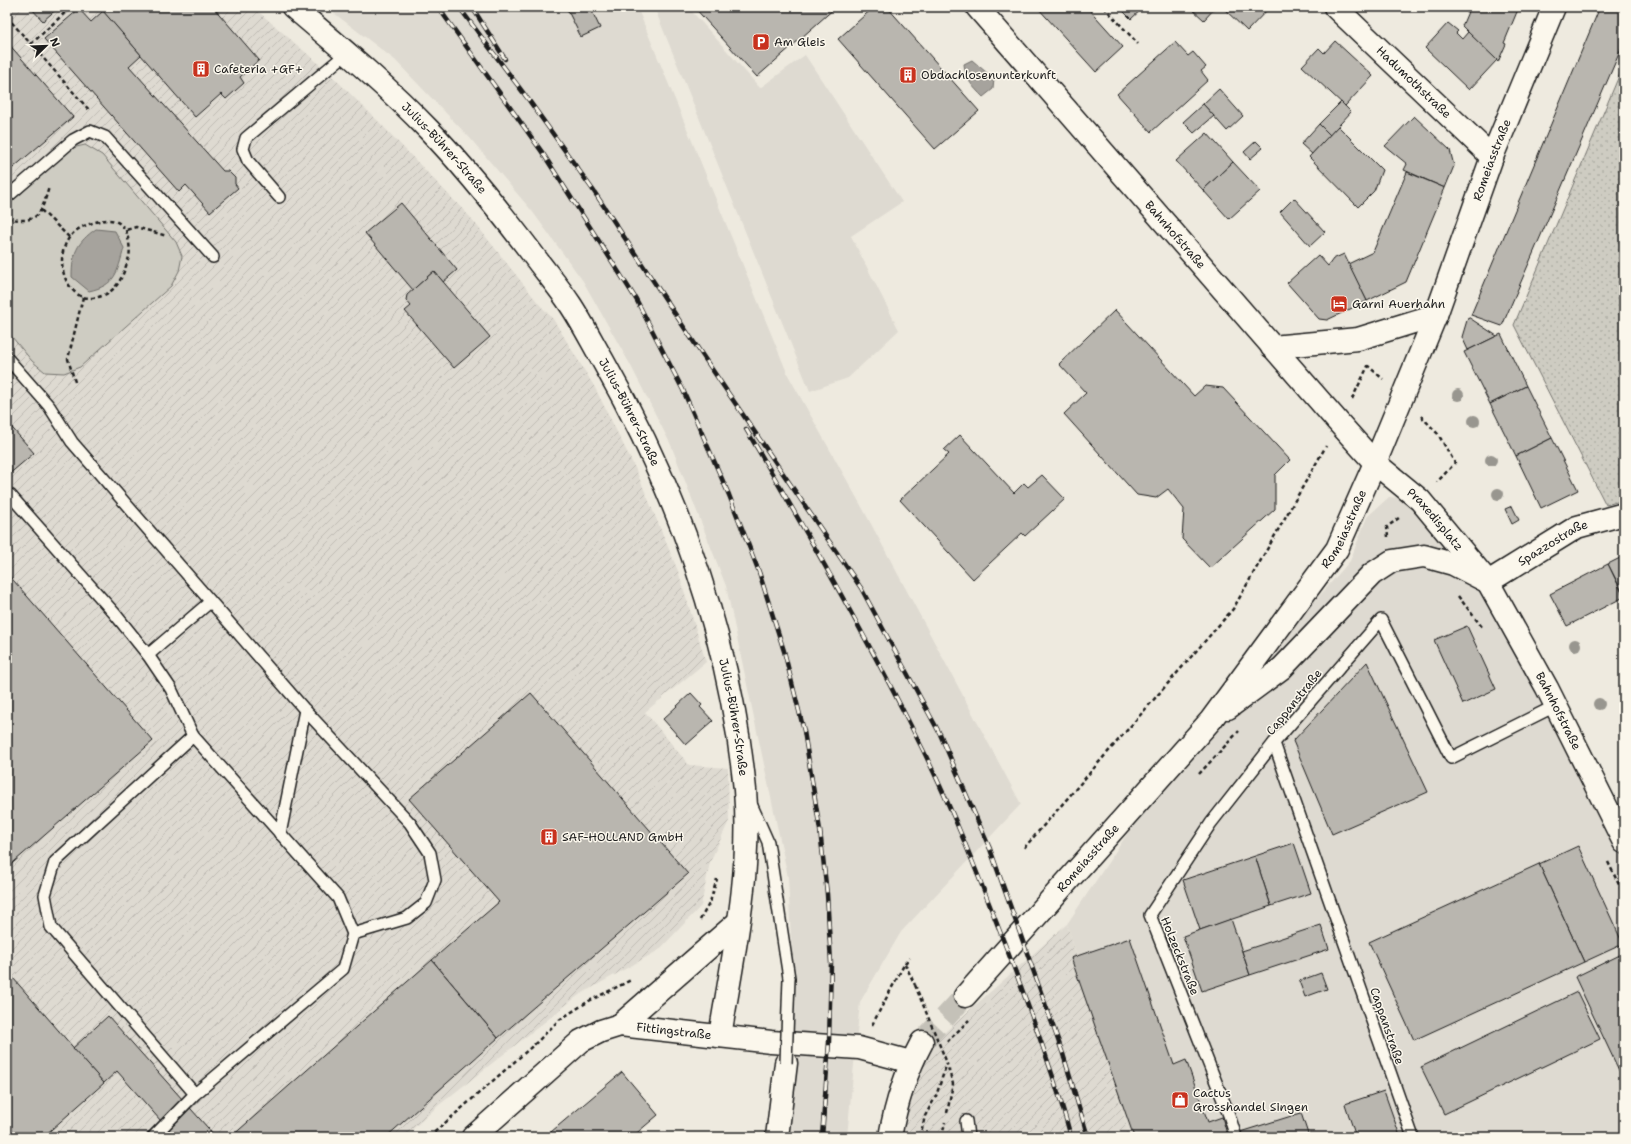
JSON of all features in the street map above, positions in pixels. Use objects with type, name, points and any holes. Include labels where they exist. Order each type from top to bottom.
[{"type":"street","name":"Julius-Bührer-Straße","points":[[293,7],[347,53],[429,130],[496,206],[571,305],[624,398],[661,474],[699,571],[727,671],[745,791],[746,854],[738,922],[720,1036]]},
{"type":"street","name":"Bahnhofstraße","points":[[976,7],[1375,463]]},
{"type":"street","name":"Hadumothstraße","points":[[1335,7],[1492,157]]},
{"type":"street","name":"Romeiasstraße","points":[[965,996],[1211,720],[1337,548],[1375,463],[1436,315],[1492,157],[1554,7]]},
{"type":"street","points":[[1272,347],[1358,339],[1436,315]]},
{"type":"street","name":"Praxedisplatz","points":[[1375,463],[1420,500],[1488,582]]},
{"type":"street","name":"Spazzostraße","points":[[1488,582],[1577,527],[1624,514]]},
{"type":"street","name":"Romeiasstraße","points":[[1211,720],[1282,668],[1372,574],[1392,561],[1424,556],[1453,564],[1488,582]]},
{"type":"street","name":"Bahnhofstraße","points":[[1488,582],[1555,706],[1624,842]]},
{"type":"street","points":[[620,1025],[738,922]]},
{"type":"street","name":"Fittingstraße","points":[[473,1137],[581,1041],[601,1031],[620,1025],[720,1036],[859,1048],[911,1062]]},
{"type":"street","points":[[890,1137],[895,1108],[911,1062],[928,1048]]},
{"type":"street","points":[[777,1137],[786,1063]]},
{"type":"lane","points":[[279,197],[248,161],[243,149],[246,138],[347,53]]},
{"type":"lane","points":[[7,197],[73,140],[90,131],[105,137],[213,257]]},
{"type":"lane","points":[[7,358],[49,406],[72,442],[304,710],[410,823],[430,853],[435,880],[426,904],[407,918],[353,934]]},
{"type":"lane","points":[[10,495],[115,614],[148,655],[171,689],[193,736],[338,898],[353,934],[343,969],[195,1094],[153,1137]]},
{"type":"lane","points":[[148,655],[210,602]]},
{"type":"lane","name":"Cappanstraße","points":[[1412,1137],[1274,743],[1381,620],[1451,758],[1555,706]]},
{"type":"lane","points":[[280,834],[304,710]]},
{"type":"lane","points":[[193,736],[55,862],[45,895],[51,927],[195,1094]]},
{"type":"lane","name":"Holzeckstraße","points":[[1236,1137],[1229,1115],[1150,915],[1211,823],[1274,743]]},
{"type":"lane","points":[[745,791],[768,842],[789,978],[786,1063]]},
{"type":"lane","points":[[966,1121],[968,1137]]},
{"type":"path","points":[[31,44],[71,7]]},
{"type":"path","points":[[1104,7],[1138,44]]},
{"type":"path","points":[[7,17],[91,112],[97,134]]},
{"type":"path","points":[[41,210],[70,238]]},
{"type":"path","points":[[104,220],[116,221],[126,230],[129,255],[125,270],[115,288],[96,298],[90,299],[78,295],[68,285],[62,272],[62,258],[67,242],[76,231],[91,223],[104,220]]},
{"type":"path","points":[[126,230],[136,227],[170,237],[191,232]]},
{"type":"path","points":[[75,382],[68,359],[83,297]]},
{"type":"path","points":[[1024,848],[1233,609],[1339,423],[1368,366],[1402,396],[1438,434],[1455,463],[1420,500],[1387,527],[1392,561]]},
{"type":"path","points":[[1457,594],[1485,630]]},
{"type":"path","points":[[1196,778],[1243,726]]},
{"type":"path","points":[[699,921],[710,902],[719,874]]},
{"type":"path","points":[[859,1048],[905,963],[910,958]]},
{"type":"path","points":[[905,963],[916,985],[947,1063],[953,1084],[942,1137]]},
{"type":"path","points":[[429,1137],[537,1042],[559,1020],[589,1001],[633,979]]},
{"type":"path","points":[[928,1048],[972,1018]]},
{"type":"path","points":[[920,1137],[924,1116],[936,1096],[947,1063]]},
{"type":"shaded area","points":[[7,7],[253,7],[326,70],[377,120],[471,218],[539,304],[553,319],[594,386],[636,470],[678,571],[706,662],[645,712],[689,765],[728,768],[729,821],[710,862],[701,906],[659,950],[579,995],[439,1105],[404,1137],[7,1137]]},
{"type":"shaded area","points":[[326,7],[637,7],[788,375],[863,509],[1021,804],[901,932],[860,1002],[847,1137],[786,1137],[793,983],[788,877],[726,586],[671,445],[631,366],[583,281],[532,211],[469,137],[395,60]]},
{"type":"shaded area","points":[[654,7],[688,7],[760,88],[805,55],[902,202],[851,236],[899,330],[848,378],[810,391]]},
{"type":"shaded area","points":[[972,60],[994,79],[993,89],[983,97],[973,86],[966,74],[964,64]]},
{"type":"shaded area","points":[[1624,64],[1624,500],[1606,505],[1514,325]]},
{"type":"shaded area","points":[[85,145],[102,155],[176,242],[182,256],[179,271],[171,286],[80,367],[64,373],[45,372],[32,361],[7,331],[7,206],[72,148]]},
{"type":"shaded area","points":[[96,229],[115,231],[124,248],[114,277],[105,285],[89,291],[72,277],[72,269],[75,255],[80,244]]},
{"type":"shaded area","points":[[1389,497],[1420,500],[1488,582],[1624,842],[1624,1137],[1130,1137],[1067,924],[1182,752],[1350,561],[1367,517]]},
{"type":"shaded area","points":[[1067,924],[1130,1137],[890,1137],[911,1062]]},
{"type":"building","points":[[30,7],[59,7],[43,21]]},
{"type":"building","name":"Cafeteria +GF+","points":[[99,7],[213,7],[259,60],[240,77],[244,83],[226,99],[221,94],[195,117]]},
{"type":"building","points":[[566,7],[590,7],[600,28],[581,37]]},
{"type":"building","name":"Am Gleis","points":[[694,7],[836,7],[757,77]]},
{"type":"building","name":"Obdachlosenunterkunft","points":[[874,7],[887,7],[979,111],[935,149],[838,39]]},
{"type":"building","points":[[1037,7],[1087,7],[1123,47],[1096,72]]},
{"type":"building","points":[[1119,7],[1144,7],[1131,19]]},
{"type":"building","points":[[1194,7],[1216,7],[1204,20],[1192,9]]},
{"type":"building","points":[[1222,7],[1270,7],[1247,31]]},
{"type":"building","points":[[1470,7],[1519,7],[1498,62],[1462,26]]},
{"type":"building","points":[[1600,7],[1624,7],[1624,42],[1502,326],[1471,315]]},
{"type":"building","points":[[79,9],[91,22],[103,11],[141,55],[129,66],[223,171],[228,171],[235,178],[235,184],[238,188],[210,212],[186,185],[179,192],[44,39]]},
{"type":"building","points":[[1448,23],[1458,31],[1456,33],[1462,39],[1468,32],[1497,60],[1469,90],[1425,48]]},
{"type":"building","points":[[1335,41],[1373,76],[1345,106],[1302,66],[1319,48],[1324,53]]},
{"type":"building","points":[[7,42],[73,117],[7,173]]},
{"type":"building","points":[[1175,42],[1188,56],[1193,52],[1206,67],[1201,71],[1208,80],[1151,132],[1117,94]]},
{"type":"building","points":[[1219,89],[1243,116],[1227,131],[1203,104]]},
{"type":"building","points":[[1341,102],[1351,112],[1330,135],[1319,124]]},
{"type":"building","points":[[1203,104],[1214,116],[1194,133],[1183,122]]},
{"type":"building","points":[[1414,116],[1450,150],[1454,166],[1445,188],[1404,170],[1407,164],[1385,146]]},
{"type":"building","points":[[1319,124],[1330,135],[1312,154],[1301,144]]},
{"type":"building","points":[[1338,126],[1382,170],[1374,191],[1358,207],[1309,157]]},
{"type":"building","points":[[1207,133],[1233,162],[1203,190],[1176,161]]},
{"type":"building","points":[[1256,141],[1263,148],[1250,159],[1244,152]]},
{"type":"building","points":[[1233,162],[1260,191],[1229,219],[1203,190]]},
{"type":"building","points":[[1407,172],[1445,188],[1406,282],[1367,301],[1348,264],[1373,252]]},
{"type":"building","points":[[1294,198],[1325,232],[1310,246],[1280,212]]},
{"type":"building","points":[[401,203],[457,270],[443,282],[434,271],[413,290],[365,233]]},
{"type":"building","points":[[1344,254],[1367,301],[1327,320],[1319,319],[1287,283],[1318,255],[1328,266],[1333,259]]},
{"type":"building","points":[[434,271],[490,337],[454,368],[405,311],[411,306],[406,300],[407,295]]},
{"type":"building","points":[[1115,310],[1194,396],[1205,386],[1223,388],[1290,460],[1275,475],[1275,509],[1210,568],[1182,539],[1184,509],[1168,489],[1156,498],[1137,495],[1064,414],[1086,393],[1059,364]]},
{"type":"building","points":[[1468,317],[1497,336],[1468,350],[1462,337]]},
{"type":"building","points":[[1501,334],[1526,386],[1490,404],[1464,352]]},
{"type":"building","points":[[1526,386],[1552,438],[1516,456],[1490,404]]},
{"type":"building","points":[[7,422],[34,453],[7,476]]},
{"type":"building","points":[[960,435],[1014,493],[1024,483],[1028,487],[1042,475],[1065,499],[1025,536],[1022,533],[973,579],[900,500],[949,454],[944,450]]},
{"type":"building","points":[[1552,438],[1578,490],[1541,508],[1516,456]]},
{"type":"building","points":[[1512,506],[1519,520],[1512,524],[1505,509]]},
{"type":"building","points":[[1624,556],[1624,595],[1608,564]]},
{"type":"building","points":[[1608,564],[1624,597],[1567,626],[1550,594]]},
{"type":"building","points":[[7,573],[153,741],[7,868]]},
{"type":"building","points":[[1467,626],[1496,689],[1463,704],[1434,640]]},
{"type":"building","points":[[1367,662],[1428,792],[1332,834],[1293,741]]},
{"type":"building","name":"SAF-HOLLAND GmbH","points":[[531,693],[688,874],[498,1038],[432,960],[499,902],[409,799]]},
{"type":"building","points":[[691,693],[702,705],[700,707],[713,721],[686,745],[663,719]]},
{"type":"building","points":[[1294,843],[1311,893],[1271,906],[1255,856]]},
{"type":"building","points":[[1578,846],[1623,944],[1584,962],[1539,864]]},
{"type":"building","points":[[1255,856],[1271,906],[1200,930],[1183,880]]},
{"type":"building","points":[[1539,864],[1584,962],[1414,1040],[1369,942]]},
{"type":"building","points":[[1231,919],[1250,975],[1202,991],[1183,936]]},
{"type":"building","points":[[1321,925],[1329,949],[1250,975],[1242,951]]},
{"type":"building","points":[[1130,938],[1174,1065],[1186,1060],[1208,1122],[1222,1117],[1228,1137],[1134,1137],[1071,958]]},
{"type":"building","points":[[1624,953],[1624,1081],[1575,977]]},
{"type":"building","points":[[432,960],[498,1038],[386,1137],[231,1137]]},
{"type":"building","points":[[7,971],[104,1083],[43,1137],[7,1137]]},
{"type":"building","points":[[1321,973],[1327,989],[1305,997],[1299,981]]},
{"type":"building","points":[[1577,992],[1600,1039],[1444,1114],[1421,1067]]},
{"type":"building","points":[[108,1016],[216,1137],[175,1137],[117,1071],[104,1083],[73,1048]]},
{"type":"building","points":[[622,1072],[658,1115],[632,1137],[545,1137]]},
{"type":"building","points":[[1384,1091],[1400,1136],[1356,1137],[1345,1104]]},
{"type":"building","points":[[1301,1113],[1309,1137],[1242,1137],[1240,1132]]},
{"type":"tunnel","points":[[922,1042],[965,996]]},
{"type":"railway","points":[[438,7],[542,152],[636,299],[683,390],[729,495],[759,572],[784,651],[804,731],[820,830],[827,894],[831,963],[829,1042],[822,1137]]},
{"type":"railway","points":[[459,7],[528,99],[593,190],[703,356],[861,588],[940,734],[990,849],[1063,1054],[1088,1137]]},
{"type":"railway","points":[[472,7],[505,59]]},
{"type":"railway","points":[[746,429],[812,542],[854,618],[930,763],[969,853],[1016,973],[1052,1075],[1071,1137]]},
{"type":"place","name":"Am Gleis","points":[[761,42]]},
{"type":"place","name":"Cafeteria +GF+","points":[[201,69]]},
{"type":"place","name":"Obdachlosenunterkunft","points":[[908,75]]},
{"type":"place","name":"Garni Auerhahn","points":[[1339,304]]},
{"type":"place","name":"SAF-HOLLAND GmbH","points":[[549,837]]},
{"type":"place","name":"Cactus Grosshandel Singen","points":[[1180,1100]]}]
